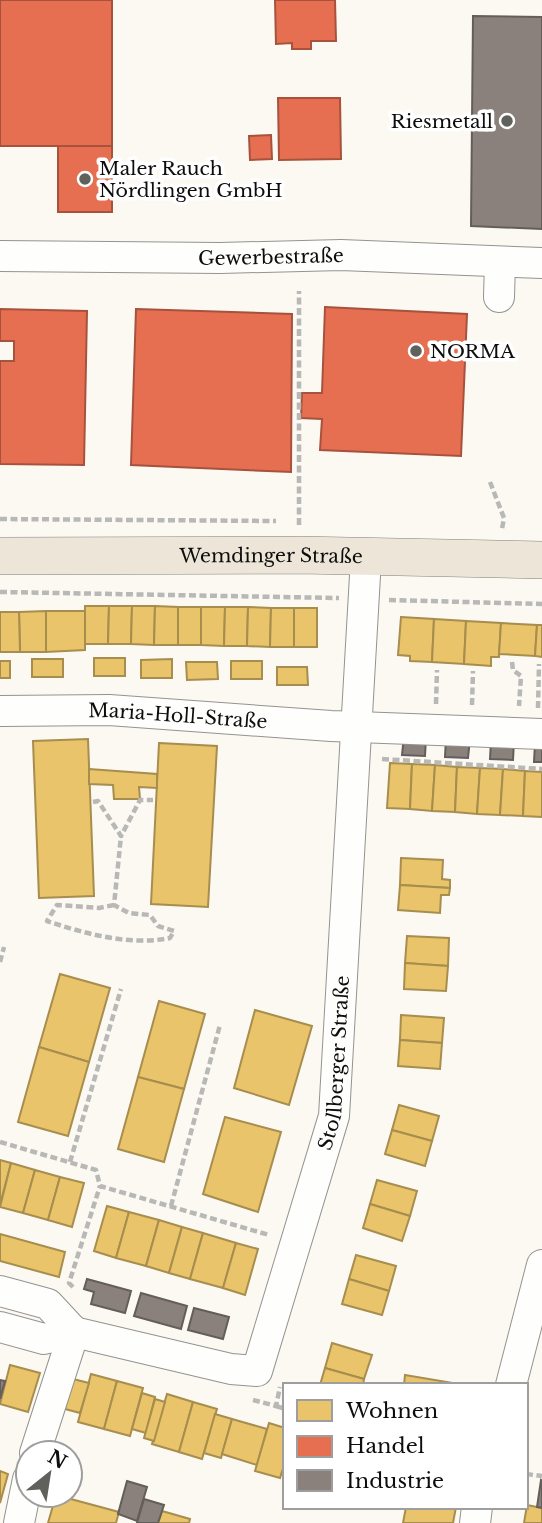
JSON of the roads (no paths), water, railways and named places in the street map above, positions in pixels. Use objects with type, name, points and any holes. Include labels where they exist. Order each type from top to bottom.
[{"type":"main road","name":"Wemdinger Straße","points":[[0,556],[300,555],[542,560]]},
{"type":"street","name":"Gewerbestraße","points":[[0,256],[220,258],[341,255],[542,263]]},
{"type":"street","points":[[499,297],[500,262]]},
{"type":"street","name":"Stollberger Straße","points":[[0,1327],[44,1339],[74,1332],[231,1369],[257,1371],[334,1116],[356,726],[347,603],[366,558]]},
{"type":"street","name":"Maria-Holl-Straße","points":[[0,711],[109,710],[532,734]]},
{"type":"street","points":[[512,1383],[542,1265]]},
{"type":"street","points":[[0,1291],[48,1304],[74,1332],[40,1439]]},
{"type":"place","name":"Riesmetall","points":[[507,121]]},
{"type":"place","name":"Maler Rauch Nördlingen GmbH","points":[[85,179]]},
{"type":"place","name":"NORMA","points":[[416,351]]}]
